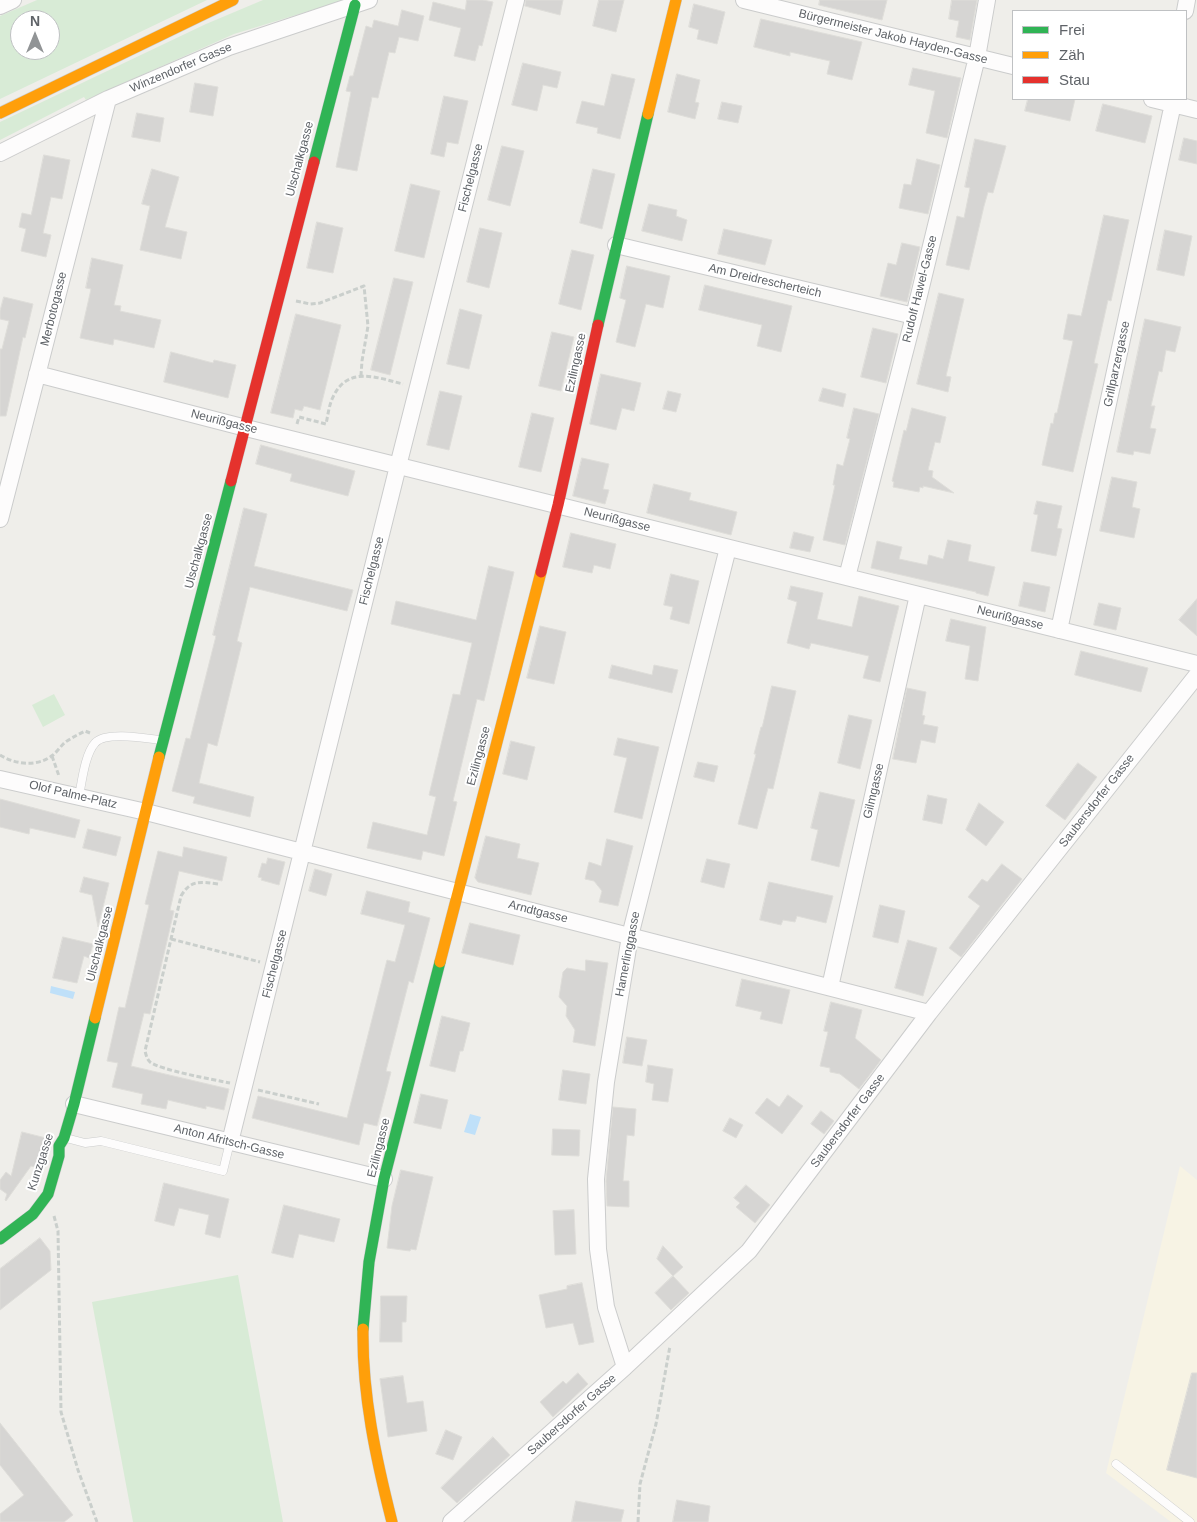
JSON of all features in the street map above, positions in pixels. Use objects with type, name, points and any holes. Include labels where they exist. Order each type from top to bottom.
[{"type":"street","points":[[0,6],[13,0]]},
{"type":"street","points":[[0,113],[234,0]]},
{"type":"street","name":"Fischelgasse","points":[[230,1142],[516,0]]},
{"type":"street","name":"Ezilingasse","points":[[392,1522],[383,1488],[366,1393],[363,1347],[365,1293],[371,1244],[384,1180],[558,505],[616,246],[676,0]]},
{"type":"street","name":"Bürgermeister Jakob Hayden-Gasse","points":[[744,0],[1012,66]]},
{"type":"street","name":"Rudolf Hawel-Gasse","points":[[847,577],[914,316],[977,57],[987,0]]},
{"type":"street","name":"Winzendorfer Gasse","points":[[0,153],[108,99],[229,47],[362,3]]},
{"type":"street","name":"Ulschalkgasse","points":[[74,1104],[164,740],[246,428],[278,297],[362,3]]},
{"type":"street","name":"Merbotogasse","points":[[0,519],[108,99]]},
{"type":"street","points":[[1174,101],[1197,110]]},
{"type":"street","name":"Grillparzergasse","points":[[1059,630],[1174,101]]},
{"type":"street","name":"Am Dreidrescherteich","points":[[616,246],[914,316]]},
{"type":"street","name":"Neurißgasse","points":[[37,374],[293,440],[1197,664]]},
{"type":"street","name":"Hamerlinggasse","points":[[625,1367],[606,1307],[598,1249],[596,1179],[606,1082],[630,936],[728,548]]},
{"type":"street","name":"Gilmgasse","points":[[830,987],[918,595]]},
{"type":"street","name":"Saubersdorfer Gasse","points":[[451,1522],[625,1367],[749,1252],[929,1013],[1197,675]]},
{"type":"street","name":"Olof Palme-Platz","points":[[0,779],[146,812]]},
{"type":"street","name":"Arndtgasse","points":[[146,812],[929,1013]]},
{"type":"street","name":"Kunzgasse","points":[[0,1239],[33,1214],[48,1194],[59,1156],[59,1146],[64,1138],[74,1104]]},
{"type":"street","name":"Anton Afritsch-Gasse","points":[[74,1104],[384,1180]]},
{"type":"lane","points":[[79,796],[88,754],[95,742],[108,737],[164,740]]},
{"type":"lane","points":[[64,1138],[85,1144],[101,1141],[223,1171],[230,1142]]},
{"type":"lane","points":[[1116,1464],[1190,1522]]},
{"type":"path","points":[[278,297],[310,304],[320,303],[364,286],[368,326],[361,375]]},
{"type":"path","points":[[293,440],[299,417],[326,424],[333,396],[351,378],[361,375],[418,387]]},
{"type":"path","points":[[0,755],[17,763],[41,762],[52,756],[66,741],[85,731],[108,737]]},
{"type":"path","points":[[52,756],[60,780],[59,791]]},
{"type":"path","points":[[218,884],[201,882],[191,884],[181,896],[146,1044],[147,1057],[151,1062],[164,1068],[319,1104]]},
{"type":"path","points":[[171,940],[274,965]]},
{"type":"path","points":[[48,1194],[58,1231],[61,1412],[78,1470],[97,1522]]},
{"type":"path","points":[[638,1522],[640,1484],[656,1424],[671,1348],[667,1328]]},
{"type":"shaded area","points":[[1180,1166],[1197,1180],[1197,1522],[1171,1522],[1106,1473]]},
{"type":"green space","points":[[37,0],[207,0],[0,99],[0,16],[10,12],[10,60],[60,60],[60,10],[14,10]]},
{"type":"green space","points":[[263,0],[345,0],[234,34],[86,100],[84,97],[0,140],[0,122],[206,24]]},
{"type":"green space","points":[[54,694],[65,715],[43,727],[32,705]]},
{"type":"green space","points":[[238,1275],[283,1522],[133,1522],[92,1302]]},
{"type":"water","points":[[51,986],[75,992],[73,999],[50,993]]},
{"type":"water","points":[[470,1114],[481,1117],[475,1135],[464,1132]]},
{"type":"building","points":[[467,0],[493,2],[482,46],[479,45],[475,61],[454,56],[461,28],[429,20],[433,2],[465,10]]},
{"type":"building","points":[[526,0],[563,0],[560,15],[525,6]]},
{"type":"building","points":[[599,0],[624,0],[616,32],[593,26]]},
{"type":"building","points":[[820,0],[887,0],[882,20],[819,5]]},
{"type":"building","points":[[952,0],[977,0],[970,40],[956,37],[959,21],[949,19]]},
{"type":"building","points":[[694,4],[725,12],[717,44],[697,39],[699,30],[689,27]]},
{"type":"building","points":[[402,10],[424,16],[418,41],[399,37],[395,53],[389,52],[378,98],[372,97],[357,171],[336,167],[351,92],[346,91],[350,76],[353,76],[366,26],[372,28],[374,20],[398,26]]},
{"type":"building","points":[[761,19],[862,42],[852,80],[827,74],[830,61],[790,52],[790,56],[754,47]]},
{"type":"building","points":[[523,63],[561,72],[557,88],[543,85],[537,111],[512,105]]},
{"type":"building","points":[[913,68],[961,78],[947,138],[926,133],[935,91],[909,85]]},
{"type":"building","points":[[612,74],[635,79],[620,139],[597,133],[598,128],[576,123],[582,101],[604,106]]},
{"type":"building","points":[[677,74],[700,80],[695,102],[699,103],[695,119],[668,112]]},
{"type":"building","points":[[195,83],[218,87],[213,116],[190,112]]},
{"type":"building","points":[[444,96],[468,101],[458,144],[447,142],[444,157],[431,154]]},
{"type":"building","points":[[1028,100],[1075,100],[1070,121],[1025,111]]},
{"type":"building","points":[[722,102],[742,106],[738,123],[718,119]]},
{"type":"building","points":[[1103,104],[1152,116],[1145,143],[1096,131]]},
{"type":"building","points":[[137,113],[164,118],[160,142],[132,137]]},
{"type":"building","points":[[1184,138],[1197,141],[1197,164],[1179,160]]},
{"type":"building","points":[[975,139],[1006,146],[993,193],[988,192],[969,270],[946,265],[957,216],[964,218],[970,188],[965,187]]},
{"type":"building","points":[[502,146],[524,151],[510,206],[488,200]]},
{"type":"building","points":[[44,155],[70,160],[62,199],[51,197],[43,233],[51,235],[46,257],[21,251],[26,229],[19,227],[22,213],[31,215]]},
{"type":"building","points":[[917,159],[940,165],[928,214],[899,208],[904,184],[911,185]]},
{"type":"building","points":[[152,169],[179,177],[165,227],[187,232],[181,259],[140,250],[150,206],[142,204]]},
{"type":"building","points":[[593,169],[615,174],[602,229],[580,223]]},
{"type":"building","points":[[411,184],[440,191],[424,258],[395,251]]},
{"type":"building","points":[[649,204],[677,210],[676,216],[687,220],[682,241],[642,231]]},
{"type":"building","points":[[1104,215],[1129,220],[1111,301],[1108,300],[1094,363],[1098,364],[1073,472],[1042,465],[1051,423],[1053,424],[1055,413],[1057,413],[1073,341],[1063,339],[1068,314],[1081,316]]},
{"type":"building","points":[[317,222],[343,228],[333,273],[307,268]]},
{"type":"building","points":[[480,228],[502,233],[489,288],[467,282]]},
{"type":"building","points":[[724,229],[772,240],[765,265],[718,254]]},
{"type":"building","points":[[1165,230],[1192,236],[1184,276],[1157,270]]},
{"type":"building","points":[[902,243],[920,247],[907,302],[880,296],[888,263],[896,265]]},
{"type":"building","points":[[572,250],[594,255],[581,310],[559,304]]},
{"type":"building","points":[[92,258],[123,265],[114,305],[121,306],[120,311],[161,320],[154,348],[114,339],[113,345],[80,338],[91,289],[86,288]]},
{"type":"building","points":[[627,266],[670,276],[663,308],[646,304],[635,347],[616,342],[626,300],[620,298]]},
{"type":"building","points":[[394,278],[413,282],[390,375],[371,370]]},
{"type":"building","points":[[705,285],[792,306],[781,352],[757,346],[762,325],[699,310]]},
{"type":"building","points":[[939,293],[964,299],[946,376],[951,377],[948,392],[917,384]]},
{"type":"building","points":[[4,297],[33,304],[25,338],[23,337],[6,416],[0,416],[0,349],[2,349],[9,321],[0,319]]},
{"type":"building","points":[[460,309],[482,315],[469,369],[447,364]]},
{"type":"building","points":[[296,314],[341,325],[320,410],[304,406],[302,411],[295,409],[293,418],[271,413]]},
{"type":"building","points":[[1145,319],[1181,327],[1175,352],[1166,350],[1162,372],[1159,371],[1151,406],[1155,406],[1150,428],[1156,429],[1150,454],[1134,451],[1133,455],[1117,452]]},
{"type":"building","points":[[873,328],[898,334],[886,383],[861,377]]},
{"type":"building","points":[[552,332],[574,337],[561,391],[539,386]]},
{"type":"building","points":[[171,352],[213,363],[214,360],[236,365],[228,398],[164,382]]},
{"type":"building","points":[[601,374],[641,383],[634,411],[622,408],[616,430],[590,424]]},
{"type":"building","points":[[823,388],[846,394],[843,407],[819,401]]},
{"type":"building","points":[[440,391],[462,396],[449,450],[427,445]]},
{"type":"building","points":[[668,391],[681,394],[676,412],[663,409]]},
{"type":"building","points":[[854,408],[879,414],[845,545],[823,540],[835,485],[833,485],[837,464],[843,466],[850,439],[847,438]]},
{"type":"building","points":[[912,408],[946,417],[940,443],[935,442],[928,470],[933,471],[932,477],[954,493],[923,486],[923,488],[920,487],[919,492],[893,487],[894,482],[892,481],[904,430],[906,431]]},
{"type":"building","points":[[532,413],[554,418],[541,472],[519,467]]},
{"type":"building","points":[[261,445],[355,471],[348,496],[290,481],[292,474],[256,464]]},
{"type":"building","points":[[582,458],[609,464],[603,489],[609,490],[605,504],[573,496]]},
{"type":"building","points":[[1112,477],[1137,482],[1132,507],[1140,509],[1134,538],[1100,531]]},
{"type":"building","points":[[654,484],[691,493],[689,500],[737,512],[731,535],[647,513]]},
{"type":"building","points":[[1037,501],[1062,506],[1057,528],[1062,529],[1056,556],[1031,551],[1038,515],[1034,514]]},
{"type":"building","points":[[244,508],[267,514],[254,566],[353,590],[347,611],[250,587],[237,641],[242,643],[217,746],[208,743],[199,783],[254,797],[250,817],[193,803],[195,797],[172,791],[186,738],[190,739],[216,636],[213,635]]},
{"type":"building","points":[[794,532],[814,537],[810,552],[790,548]]},
{"type":"building","points":[[571,533],[616,544],[610,569],[594,565],[592,573],[563,567]]},
{"type":"building","points":[[948,540],[971,545],[968,561],[995,567],[988,596],[871,568],[877,541],[902,547],[899,559],[927,565],[929,555],[943,559]]},
{"type":"building","points":[[489,566],[514,572],[484,701],[477,699],[453,801],[457,802],[444,856],[423,851],[421,860],[367,848],[373,822],[427,835],[436,797],[429,795],[453,694],[460,695],[472,643],[391,624],[396,601],[476,620]]},
{"type":"building","points":[[671,574],[699,581],[689,624],[670,619],[673,607],[664,605]]},
{"type":"building","points":[[1024,582],[1050,587],[1045,612],[1019,606]]},
{"type":"building","points":[[791,586],[823,593],[817,619],[852,627],[859,596],[899,606],[880,682],[863,678],[869,656],[811,643],[809,649],[787,643],[797,602],[788,599]]},
{"type":"building","points":[[1197,599],[1197,636],[1179,620]]},
{"type":"building","points":[[1099,603],[1121,608],[1116,630],[1094,625]]},
{"type":"building","points":[[951,619],[986,627],[978,681],[965,679],[970,646],[946,641]]},
{"type":"building","points":[[540,626],[566,632],[554,684],[527,678]]},
{"type":"building","points":[[1081,651],[1148,668],[1141,692],[1075,675]]},
{"type":"building","points":[[612,665],[652,675],[654,665],[678,670],[672,693],[609,678]]},
{"type":"building","points":[[772,686],[796,691],[773,789],[768,788],[757,829],[738,824]]},
{"type":"building","points":[[907,688],[926,692],[922,715],[925,716],[923,724],[938,727],[935,743],[921,740],[916,763],[893,759]]},
{"type":"building","points":[[849,715],[872,720],[860,769],[838,763]]},
{"type":"building","points":[[618,738],[659,747],[642,819],[614,812],[627,758],[614,755]]},
{"type":"building","points":[[511,741],[535,747],[527,780],[503,774]]},
{"type":"building","points":[[698,762],[718,766],[714,782],[694,777]]},
{"type":"building","points":[[1078,763],[1097,777],[1065,820],[1046,806]]},
{"type":"building","points":[[820,792],[855,800],[839,867],[811,860],[818,830],[811,828]]},
{"type":"building","points":[[928,795],[947,799],[942,824],[923,820]]},
{"type":"building","points":[[0,799],[80,820],[75,838],[30,828],[29,834],[0,827]]},
{"type":"building","points":[[979,803],[1004,822],[986,846],[966,830]]},
{"type":"building","points":[[88,829],[121,837],[116,856],[83,848]]},
{"type":"building","points":[[486,836],[520,844],[517,858],[539,863],[531,895],[478,882],[475,878]]},
{"type":"building","points":[[607,839],[633,846],[618,906],[599,902],[602,891],[594,881],[585,879],[589,862],[601,866]]},
{"type":"building","points":[[184,847],[227,857],[222,881],[179,871],[170,910],[174,911],[150,1014],[144,1013],[131,1066],[229,1089],[224,1110],[206,1106],[206,1109],[168,1100],[166,1109],[141,1104],[143,1094],[112,1087],[118,1063],[107,1061],[119,1007],[125,1008],[149,905],[145,904],[158,851],[182,857]]},
{"type":"building","points":[[268,858],[285,862],[279,885],[261,880],[262,878],[258,877],[262,863],[266,864]]},
{"type":"building","points":[[707,859],[730,864],[724,888],[701,882]]},
{"type":"building","points":[[1002,864],[1022,879],[961,957],[949,948],[980,906],[968,897],[982,879],[987,882]]},
{"type":"building","points":[[315,869],[332,874],[326,896],[309,891]]},
{"type":"building","points":[[84,877],[109,883],[98,927],[92,895],[80,892]]},
{"type":"building","points":[[769,882],[833,896],[826,923],[797,916],[795,922],[783,920],[781,925],[760,920]]},
{"type":"building","points":[[367,891],[410,902],[408,912],[430,918],[413,983],[409,981],[386,1071],[391,1072],[377,1126],[364,1123],[359,1145],[252,1118],[258,1096],[347,1118],[387,960],[395,962],[405,925],[361,914]]},
{"type":"building","points":[[880,905],[905,911],[898,943],[873,937]]},
{"type":"building","points":[[470,923],[520,935],[513,965],[462,953]]},
{"type":"building","points":[[63,937],[93,944],[89,958],[84,956],[77,983],[53,978]]},
{"type":"building","points":[[908,940],[937,948],[923,996],[895,988]]},
{"type":"building","points":[[586,960],[608,963],[595,1046],[573,1042],[575,1030],[566,1016],[567,1006],[559,997],[563,972],[567,968],[585,971]]},
{"type":"building","points":[[742,979],[790,990],[782,1024],[760,1019],[762,1012],[736,1006]]},
{"type":"building","points":[[831,1002],[862,1010],[855,1038],[881,1060],[859,1089],[840,1074],[830,1072],[830,1068],[820,1066],[828,1032],[824,1031]]},
{"type":"building","points":[[442,1016],[470,1023],[463,1051],[460,1051],[455,1072],[430,1066]]},
{"type":"building","points":[[627,1037],[647,1040],[642,1066],[623,1063]]},
{"type":"building","points":[[648,1065],[673,1069],[668,1102],[652,1100],[654,1084],[646,1082]]},
{"type":"building","points":[[563,1070],[590,1074],[586,1104],[559,1100]]},
{"type":"building","points":[[421,1094],[448,1100],[441,1129],[414,1123]]},
{"type":"building","points":[[788,1095],[803,1106],[782,1134],[755,1113],[767,1098],[779,1107]]},
{"type":"building","points":[[613,1107],[636,1109],[634,1136],[627,1135],[623,1181],[629,1181],[629,1207],[607,1206],[606,1181]]},
{"type":"building","points":[[821,1111],[834,1121],[824,1134],[811,1124]]},
{"type":"building","points":[[730,1118],[743,1125],[736,1138],[723,1131]]},
{"type":"building","points":[[553,1129],[580,1130],[579,1156],[552,1155]]},
{"type":"building","points":[[22,1132],[46,1138],[39,1168],[31,1166],[6,1201],[7,1194],[0,1189],[0,1180],[6,1172],[11,1176]]},
{"type":"building","points":[[401,1170],[433,1177],[416,1250],[411,1249],[410,1251],[387,1248],[392,1206]]},
{"type":"building","points":[[164,1183],[229,1199],[220,1238],[205,1234],[209,1215],[179,1208],[174,1226],[155,1221]]},
{"type":"building","points":[[746,1185],[770,1205],[755,1223],[736,1207],[740,1203],[734,1198]]},
{"type":"building","points":[[284,1205],[340,1219],[334,1242],[299,1234],[293,1258],[272,1253]]},
{"type":"building","points":[[574,1210],[576,1254],[555,1255],[553,1211]]},
{"type":"building","points":[[40,1238],[50,1251],[51,1270],[0,1310],[0,1269]]},
{"type":"building","points":[[663,1246],[683,1267],[673,1276],[657,1259]]},
{"type":"building","points":[[673,1276],[689,1293],[671,1310],[655,1293]]},
{"type":"building","points":[[582,1283],[594,1342],[579,1345],[573,1323],[546,1328],[539,1295],[567,1289],[567,1286]]},
{"type":"building","points":[[381,1296],[407,1296],[406,1322],[402,1322],[402,1342],[380,1342]]},
{"type":"building","points":[[578,1373],[588,1384],[553,1417],[540,1402],[563,1381],[566,1384]]},
{"type":"building","points":[[1192,1373],[1197,1373],[1197,1478],[1167,1470]]},
{"type":"building","points":[[403,1376],[407,1403],[423,1401],[427,1431],[388,1437],[380,1379]]},
{"type":"building","points":[[0,1423],[73,1515],[64,1522],[0,1522],[0,1514],[24,1495],[0,1465]]},
{"type":"building","points":[[446,1430],[462,1437],[453,1460],[436,1454]]},
{"type":"building","points":[[493,1437],[510,1455],[457,1503],[441,1488]]},
{"type":"building","points":[[677,1500],[710,1506],[708,1522],[673,1522]]},
{"type":"building","points":[[576,1501],[624,1510],[621,1522],[572,1522]]},
{"type":"traffic: fast","points":[[314,162],[355,5]]},
{"type":"traffic: fast","points":[[598,325],[648,114]]},
{"type":"traffic: fast","points":[[159,757],[231,481]]},
{"type":"traffic: fast","points":[[363,1329],[369,1262],[384,1179],[440,962]]},
{"type":"traffic: fast","points":[[0,1239],[33,1214],[48,1194],[59,1156],[59,1146],[64,1138],[74,1104],[95,1018]]},
{"type":"traffic: slow","points":[[0,113],[233,0]]},
{"type":"traffic: slow","points":[[648,114],[676,0]]},
{"type":"traffic: slow","points":[[440,962],[541,572]]},
{"type":"traffic: slow","points":[[95,1018],[159,757]]},
{"type":"traffic: slow","points":[[363,1329],[365,1378],[371,1426],[392,1522]]},
{"type":"traffic: jam","points":[[231,481],[314,162]]},
{"type":"traffic: jam","points":[[541,572],[598,325]]}]
